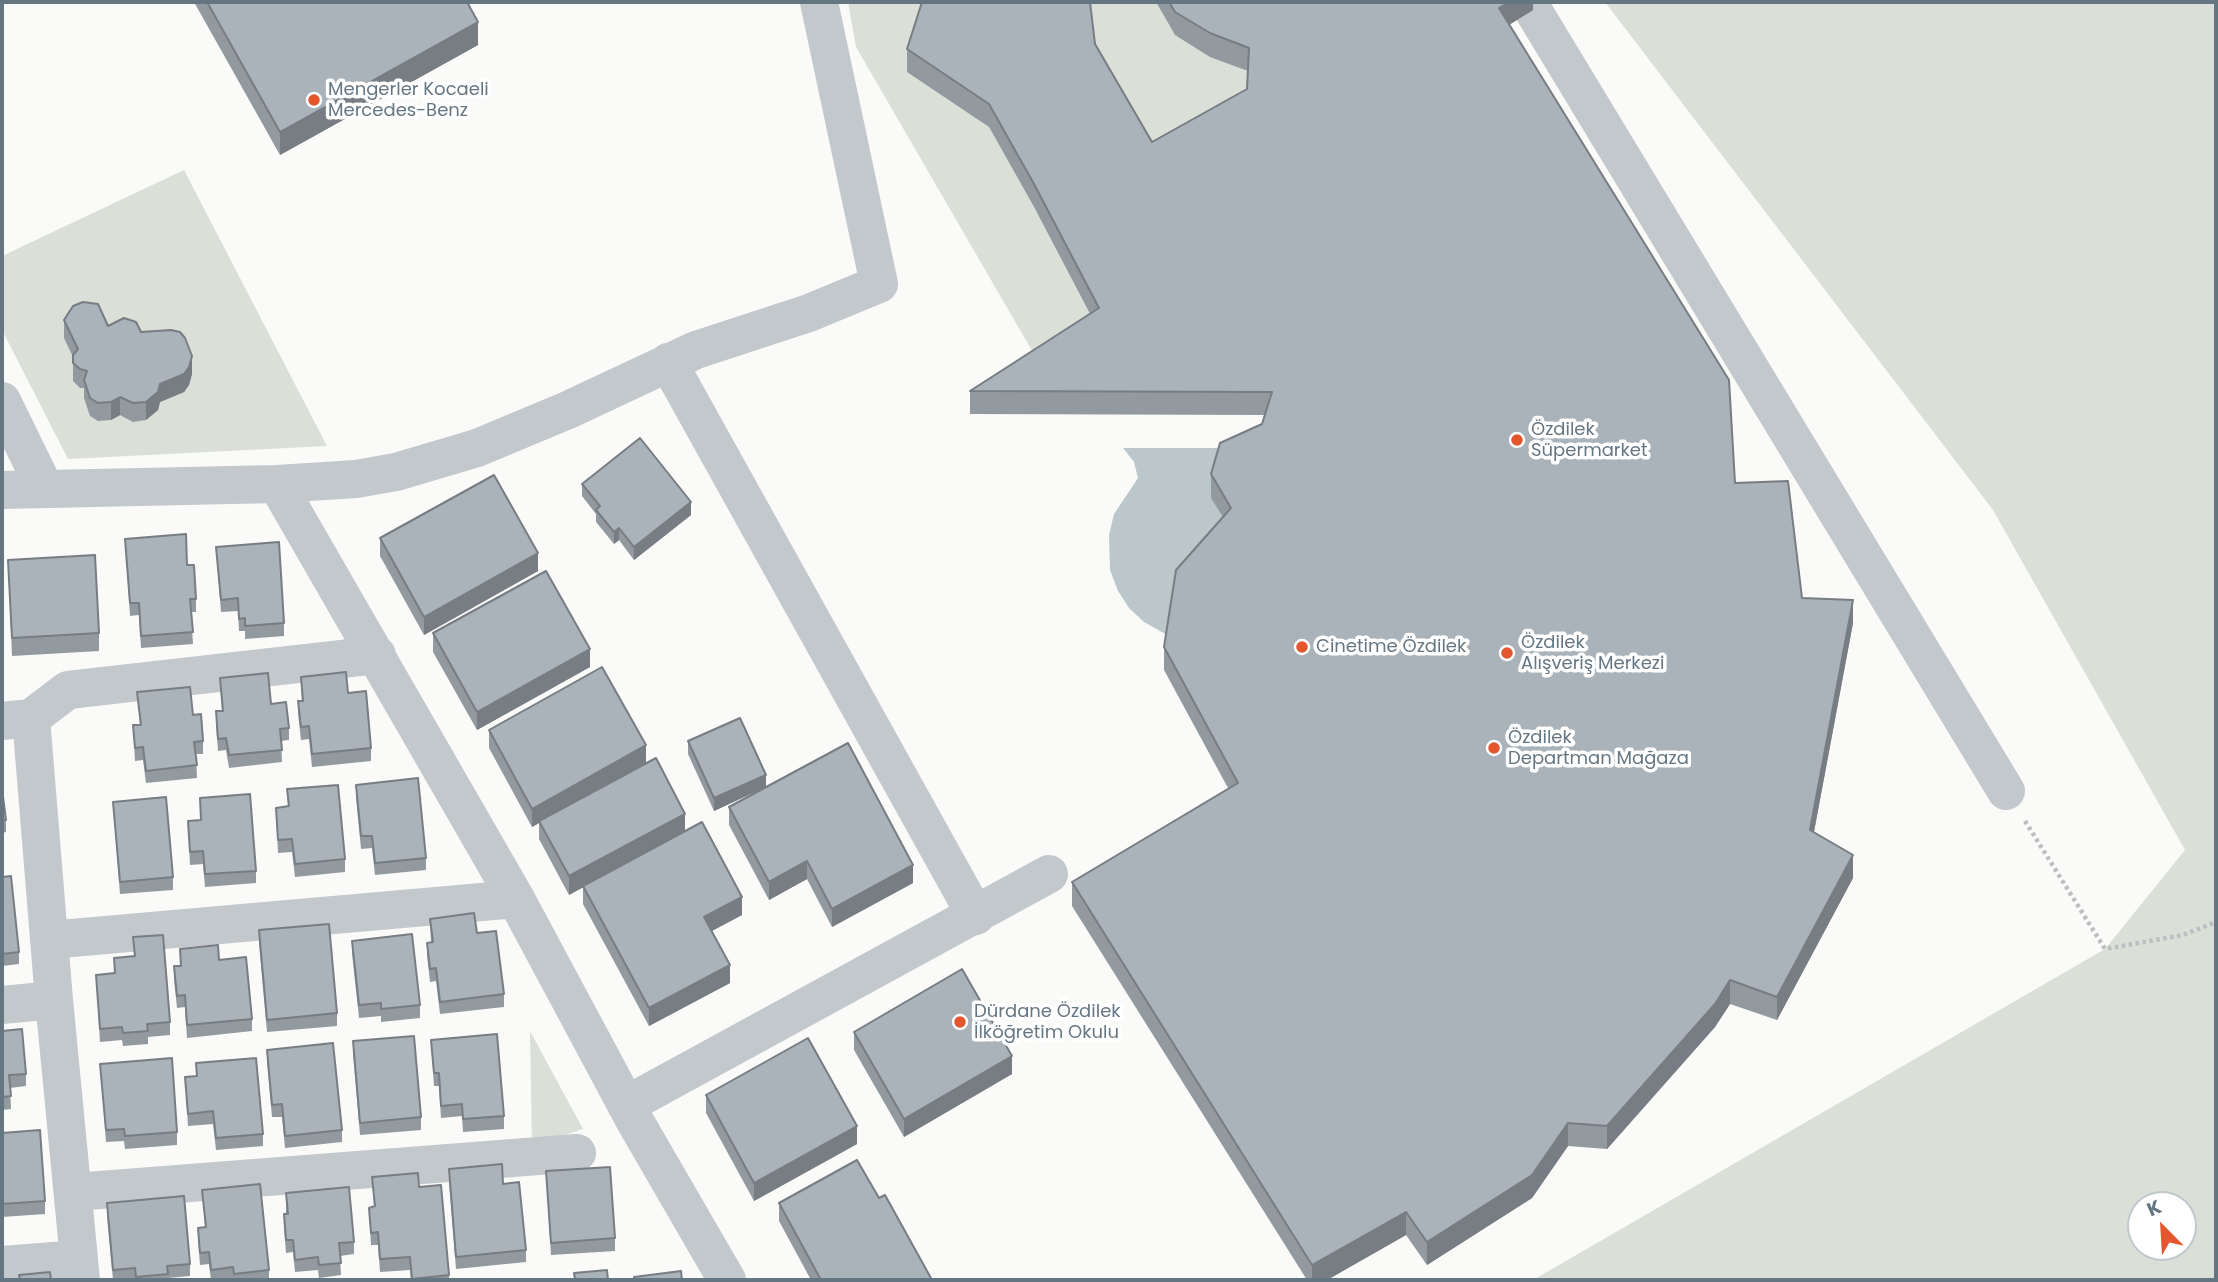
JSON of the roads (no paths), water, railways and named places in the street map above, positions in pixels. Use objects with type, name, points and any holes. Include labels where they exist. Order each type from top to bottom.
[{"type":"street","points":[[2,490],[277,484],[356,479],[396,472],[477,448],[568,410],[696,350],[809,313],[879,284],[819,2]]},
{"type":"street","points":[[1528,2],[2006,791]]},
{"type":"street","points":[[668,362],[976,916]]},
{"type":"street","points":[[2,401],[45,489]]},
{"type":"street","points":[[277,484],[516,900],[626,1105],[727,1280]]},
{"type":"street","points":[[2,1265],[80,1270],[49,940],[16,720],[68,690],[377,655]]},
{"type":"street","points":[[626,1105],[1049,874]]},
{"type":"street","points":[[49,940],[516,900]]},
{"type":"street","points":[[2,1005],[54,1000]]},
{"type":"street","points":[[74,1192],[577,1153]]},
{"type":"place","name":"Mengerler Kocaeli Mercedes-Benz","points":[[314,100]]},
{"type":"place","name":"Özdilek Süpermarket","points":[[1517,440]]},
{"type":"place","name":"Cinetime Özdilek","points":[[1302,647]]},
{"type":"place","name":"Özdilek Alışveriş Merkezi","points":[[1507,653]]},
{"type":"place","name":"Özdilek Departman Mağaza","points":[[1494,748]]},
{"type":"place","name":"Dürdane Özdilek İlköğretim Okulu","points":[[960,1022]]}]
